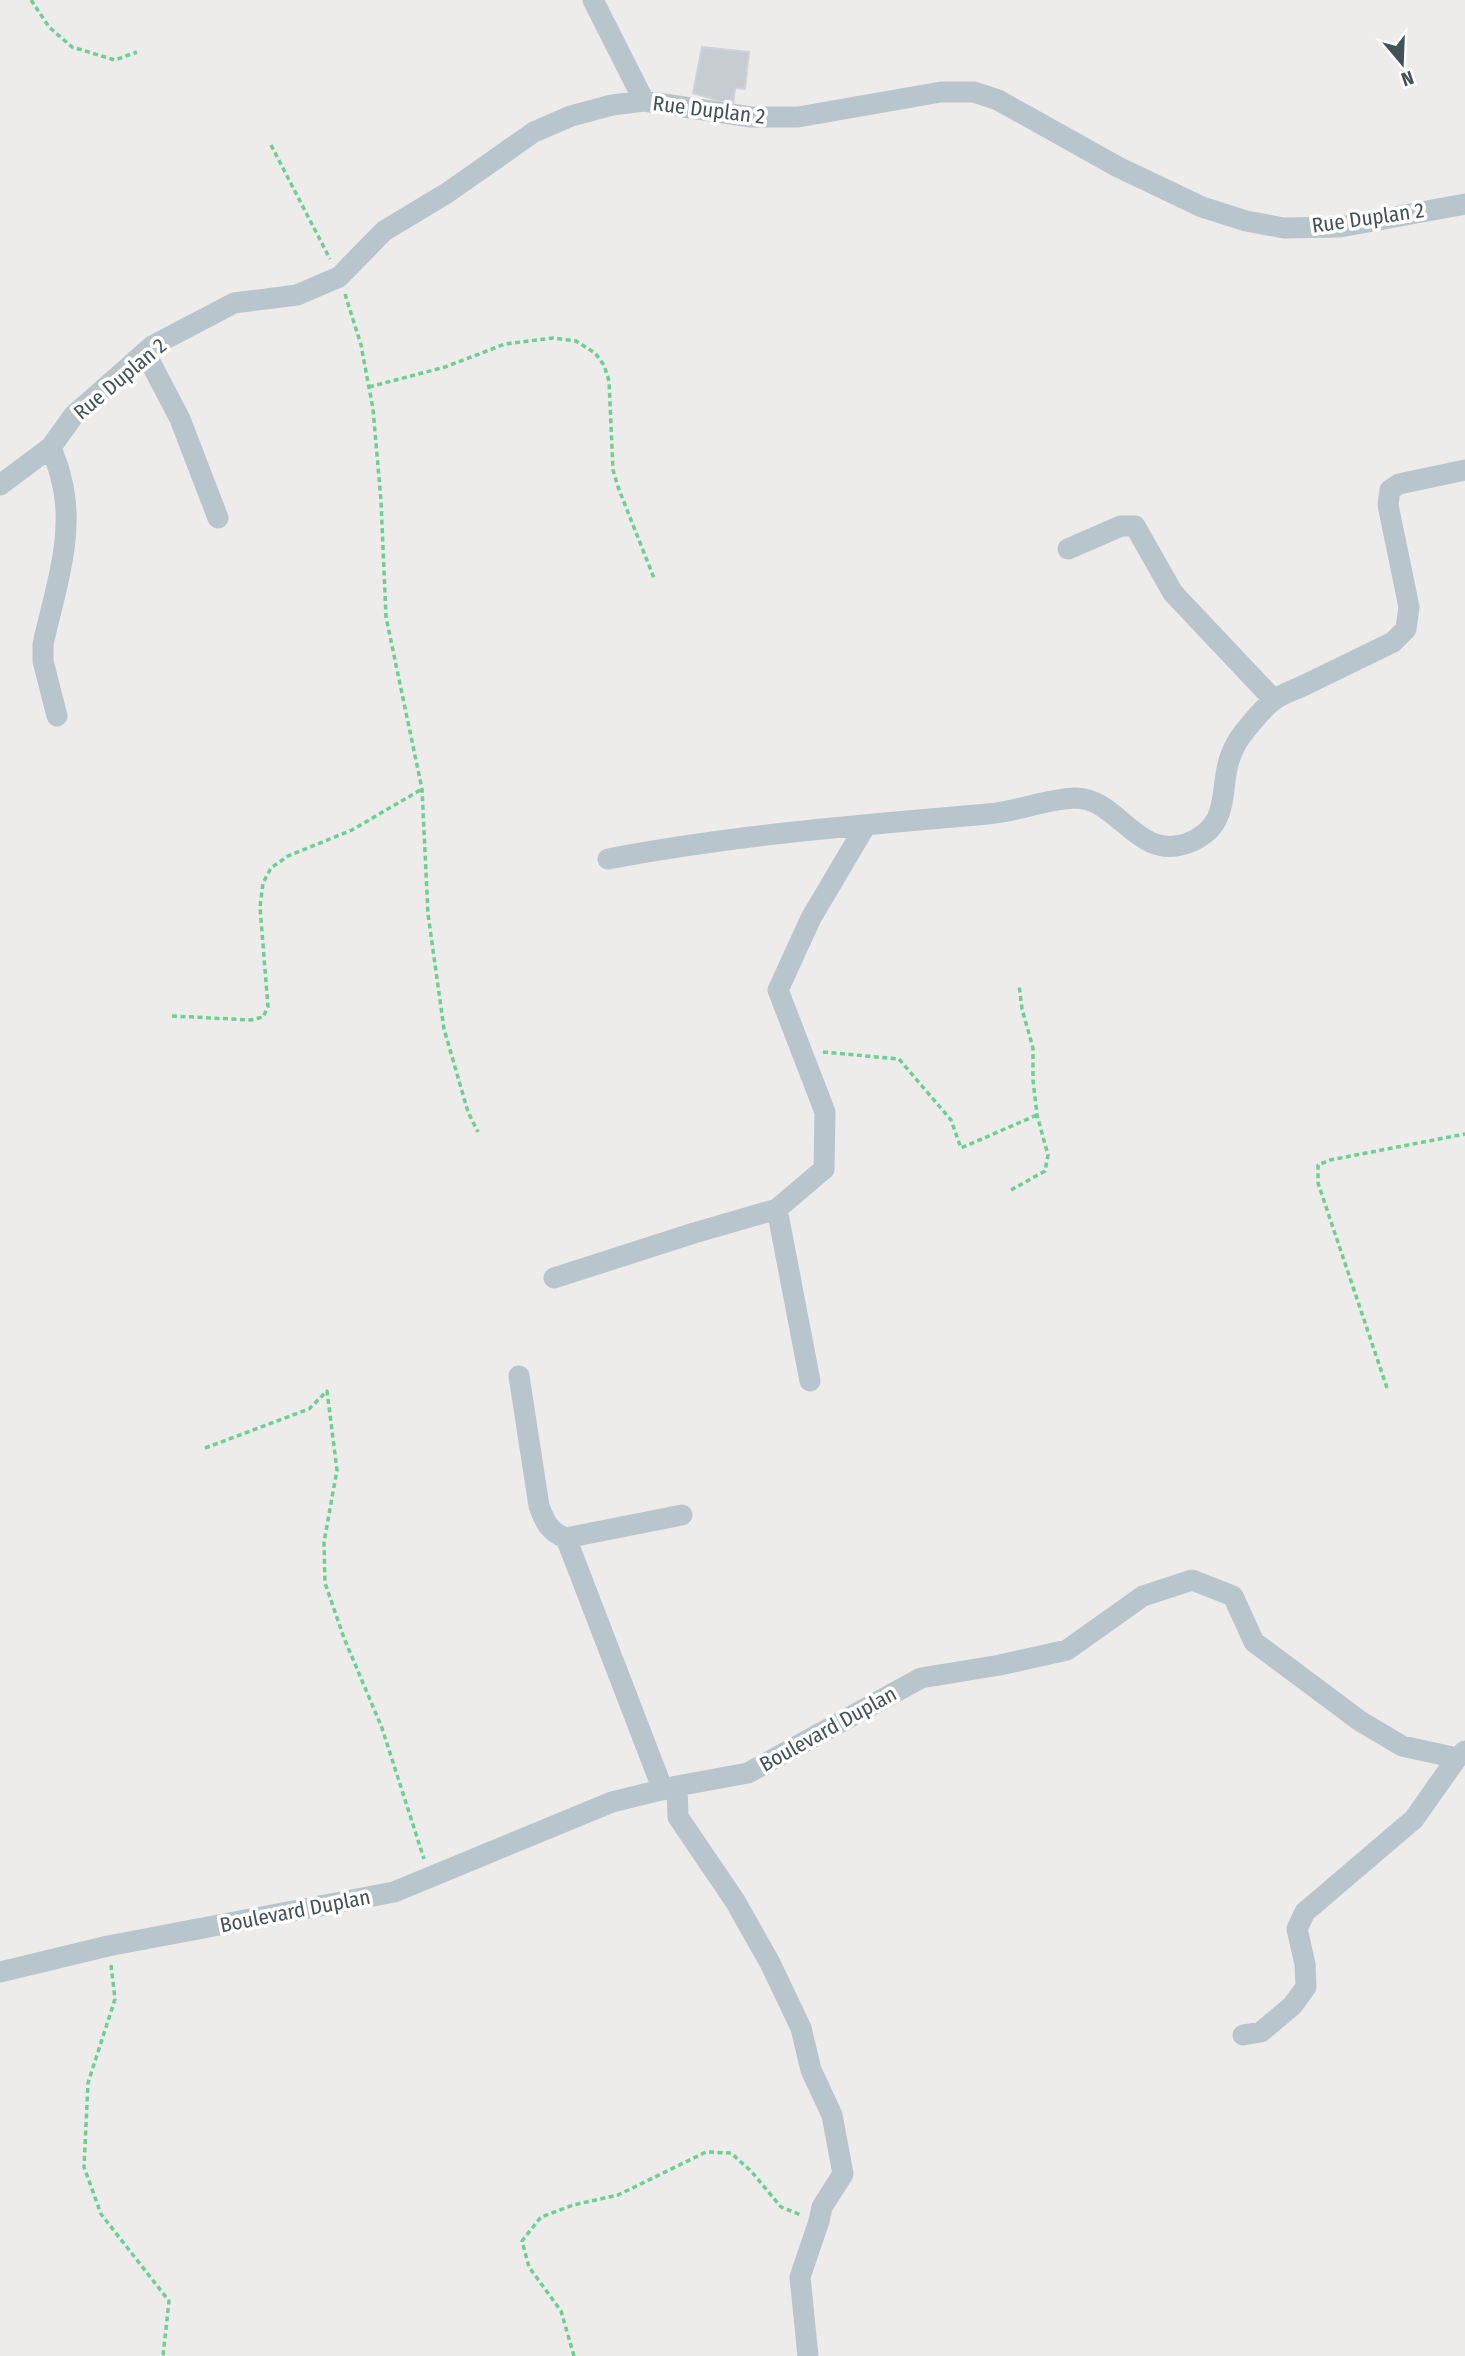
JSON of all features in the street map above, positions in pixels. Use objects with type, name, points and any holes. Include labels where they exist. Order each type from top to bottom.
[{"type":"street","points":[[593,0],[644,101]]},
{"type":"street","name":"Rue Duplan 2","points":[[0,485],[51,447],[74,415],[152,346],[234,303],[297,295],[339,277],[384,231],[447,193],[534,132],[571,116],[612,105],[644,101],[751,117],[776,118],[798,117],[941,92],[974,92],[998,100],[1118,167],[1202,207],[1246,221],[1284,228],[1340,227],[1465,204]]},
{"type":"street","points":[[145,352],[180,419],[218,518]]},
{"type":"street","points":[[51,447],[62,478],[66,504],[66,535],[43,644],[43,661],[57,716]]},
{"type":"street","points":[[608,859],[678,846],[993,814],[1052,800],[1078,798],[1102,806],[1143,841],[1167,845],[1184,844],[1202,836],[1215,825],[1230,758],[1237,742],[1273,700],[1393,642],[1406,629],[1409,607],[1388,505],[1390,490],[1399,484],[1465,470]]},
{"type":"street","points":[[1068,549],[1121,526],[1135,526],[1173,593],[1273,700]]},
{"type":"street","points":[[554,1278],[777,1209],[824,1169],[825,1112],[778,990],[811,918],[866,825]]},
{"type":"street","points":[[777,1209],[810,1381]]},
{"type":"street","points":[[519,1376],[539,1506],[548,1528],[556,1535],[566,1538],[682,1515]]},
{"type":"street","points":[[566,1538],[670,1788],[678,1817],[735,1901],[770,1963],[802,2028],[811,2070],[832,2115],[843,2174],[822,2207],[800,2277],[808,2356]]},
{"type":"street","name":"Boulevard Duplan","points":[[0,1972],[108,1946],[394,1892],[612,1802],[748,1773],[921,1678],[1000,1665],[1067,1650],[1143,1596],[1192,1580],[1233,1596],[1254,1642],[1360,1721],[1402,1746],[1461,1755]]},
{"type":"street","points":[[1244,2035],[1261,2032],[1292,2007],[1306,1987],[1305,1964],[1297,1929],[1305,1912],[1414,1819],[1461,1755]]},
{"type":"path","points":[[31,0],[49,27],[72,47],[115,60],[137,52]]},
{"type":"path","points":[[271,145],[339,277],[361,345],[369,387],[381,501],[386,617],[422,789],[428,914],[444,1029],[468,1112],[478,1132]]},
{"type":"path","points":[[369,387],[444,367],[505,344],[553,338],[576,341],[595,353],[604,365],[609,381],[613,470],[654,578]]},
{"type":"path","points":[[172,1016],[251,1020],[263,1017],[268,1007],[260,907],[263,883],[271,868],[288,856],[352,830],[422,789]]},
{"type":"path","points":[[1011,1190],[1045,1171],[1048,1155],[1037,1115],[1033,1048],[1022,1009],[1019,985]]},
{"type":"path","points":[[800,1050],[899,1059],[951,1121],[961,1148],[1037,1115]]},
{"type":"path","points":[[1387,1388],[1318,1182],[1318,1165],[1329,1160],[1465,1134]]},
{"type":"path","points":[[205,1448],[309,1409],[327,1391],[337,1470],[324,1542],[325,1583],[344,1638],[382,1728],[430,1877]]},
{"type":"path","points":[[108,1946],[114,2000],[88,2083],[84,2167],[101,2214],[169,2301],[163,2356]]},
{"type":"path","points":[[574,2356],[561,2311],[529,2267],[522,2241],[541,2217],[573,2205],[618,2195],[706,2152],[731,2153],[751,2171],[781,2207],[819,2221]]},
{"type":"building","points":[[702,47],[749,52],[745,89],[735,88],[733,105],[693,93]]}]
